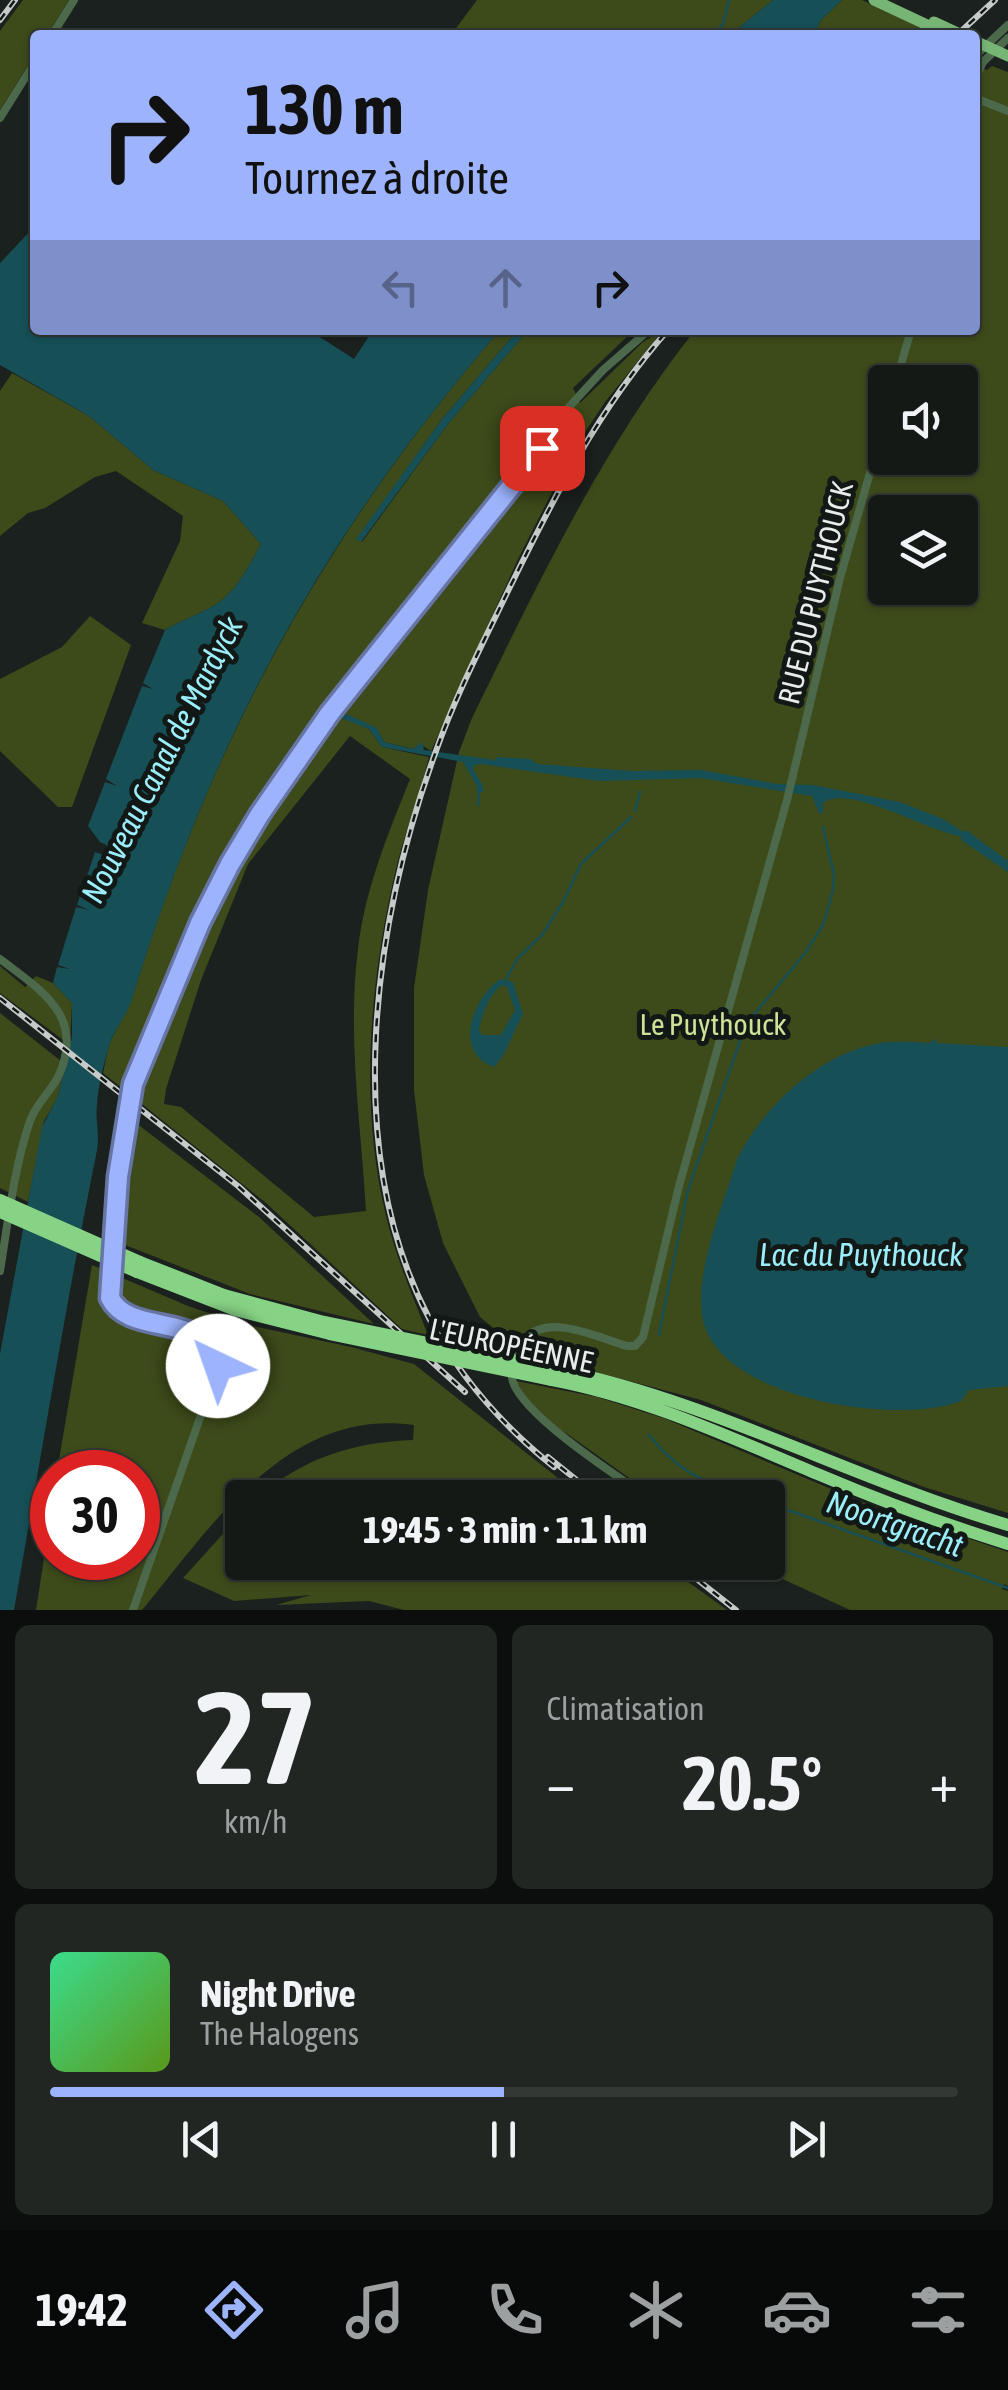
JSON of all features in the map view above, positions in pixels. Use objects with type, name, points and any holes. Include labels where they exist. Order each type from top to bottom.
[{"type":"highway","name":"L'EUROPÉENNE","points":[[0,1200],[138,1267]]},
{"type":"highway","name":"L'EUROPÉENNE","points":[[0,1212],[138,1267],[327,1328],[677,1400],[872,1480],[1008,1525]]},
{"type":"highway","name":"L'EUROPÉENNE","points":[[553,1374],[671,1412],[861,1492],[1008,1544]]},
{"type":"main road","points":[[879,0],[948,30]]},
{"type":"main road","points":[[932,24],[942,30]]},
{"type":"main road","points":[[980,46],[1007,59]]},
{"type":"street","points":[[55,30],[74,0]]},
{"type":"street","points":[[980,51],[1008,25]]},
{"type":"street","points":[[980,68],[1008,38]]},
{"type":"street","points":[[0,118],[30,70]]},
{"type":"street","points":[[980,100],[1008,110]]},
{"type":"street","points":[[133,1610],[218,1366],[214,1350],[202,1338],[122,1312],[110,1298],[118,1177],[136,1075],[200,923],[230,864],[294,765],[360,674],[530,464],[569,407],[643,335]]},
{"type":"street","points":[[901,365],[910,335]]},
{"type":"street","name":"RUE DU PUYTHOUCK","points":[[623,1480],[552,1427],[522,1396],[512,1378],[514,1355],[528,1335],[548,1327],[570,1329],[627,1346],[636,1346],[642,1337],[869,475]]},
{"type":"street","points":[[0,959],[59,1010],[68,1039],[58,1076],[29,1125],[0,1272]]},
{"type":"green space","points":[[23,0],[69,0],[50,30],[30,30],[30,62],[0,110],[0,31]]},
{"type":"green space","points":[[477,0],[773,0],[736,30],[455,30]]},
{"type":"green space","points":[[842,0],[862,0],[925,30],[816,30]]},
{"type":"green space","name":"Le Puythouck","points":[[992,66],[1008,72],[1008,1513],[924,1487],[701,1400],[524,1353],[480,1317],[443,1243],[424,1175],[414,1090],[414,988],[428,890],[459,752],[472,718],[573,518],[630,421],[691,335],[980,335],[980,68],[987,70]]},
{"type":"green space","points":[[496,335],[514,335],[442,419],[357,539],[362,542],[448,424],[524,335],[629,335],[573,388],[580,403],[643,342],[659,335],[605,402],[574,449],[518,559],[431,751],[423,746],[413,749],[384,742],[377,729],[337,715],[369,729],[382,747],[429,757],[386,915],[374,1002],[370,1091],[378,1178],[387,1220],[428,1335],[402,1329],[266,1203],[103,1073],[109,1045],[133,996],[166,896],[240,722],[329,560],[381,482]],"holes":[[[350,736],[410,779],[386,841],[361,927],[355,981],[354,1047],[366,1211],[314,1217],[181,1107],[164,1104],[166,1089],[201,980],[248,864]]]},
{"type":"green space","points":[[12,373],[89,416],[153,470],[223,501],[261,544],[227,596],[165,630],[142,623],[180,541],[183,516],[116,471],[95,477],[45,508],[28,513],[0,536],[0,391]]},
{"type":"green space","points":[[90,616],[131,645],[72,807],[58,807],[0,751],[0,679],[62,647]]},
{"type":"green space","points":[[0,966],[25,987],[36,976],[53,983],[72,1003],[70,1045],[0,993]]},
{"type":"green space","points":[[0,1013],[66,1065],[57,1099],[44,1121],[28,1202],[0,1188]]},
{"type":"green space","points":[[132,1120],[259,1217],[374,1324],[250,1294],[120,1243]]},
{"type":"green space","points":[[92,1265],[239,1323],[414,1364],[561,1480],[280,1480],[330,1455],[370,1444],[413,1440],[414,1425],[369,1424],[328,1434],[291,1453],[256,1480],[225,1480],[225,1510],[142,1610],[36,1610],[41,1580],[160,1580],[160,1450],[61,1450]]},
{"type":"green space","points":[[516,1381],[597,1397],[666,1419],[869,1505],[1008,1552],[1008,1586],[1004,1584],[1002,1589],[1008,1591],[1008,1610],[850,1610],[785,1580],[785,1480],[632,1480],[566,1433],[539,1419]]},
{"type":"green space","points":[[225,1532],[225,1580],[686,1580],[727,1610],[404,1610],[369,1601],[276,1605],[311,1595],[234,1601],[183,1578]]},
{"type":"water","points":[[773,0],[842,0],[816,30],[736,30]]},
{"type":"water","name":"Nouveau Canal de Mardyck","points":[[30,231],[30,335],[317,335],[354,359],[370,335],[496,335],[378,485],[279,644],[198,813],[130,1005],[111,1040],[99,1090],[97,1150],[42,1450],[30,1450],[30,1518],[14,1610],[0,1610],[0,1354],[42,1127],[58,1096],[72,1037],[72,1003],[53,983],[57,967],[70,969],[58,965],[76,907],[89,910],[77,905],[86,878],[92,879],[87,876],[95,852],[107,856],[110,847],[100,842],[88,826],[105,782],[117,786],[106,779],[142,686],[153,689],[143,683],[165,630],[227,596],[261,544],[223,501],[153,470],[89,416],[0,365],[0,263]]},
{"type":"water","points":[[514,335],[524,335],[448,424],[361,542],[356,539],[442,419]]},
{"type":"water","points":[[340,711],[377,728],[384,742],[413,749],[422,742],[424,750],[495,760],[530,759],[537,764],[632,771],[701,770],[900,802],[943,819],[963,832],[966,830],[1008,861],[1008,872],[961,840],[961,836],[852,799],[823,803],[823,814],[812,796],[700,778],[599,781],[481,764],[473,769],[483,786],[483,792],[477,792],[463,762],[382,747],[369,729],[336,716]]},
{"type":"water","points":[[500,979],[513,982],[523,1014],[494,1067],[481,1060],[470,1038],[475,1011]],"holes":[[[502,985],[507,987],[515,1010],[501,1035],[482,1035],[479,1030],[487,1005]]]},
{"type":"water","name":"Lac du Puythouck","points":[[936,1039],[937,1043],[1008,1047],[1008,1386],[969,1390],[961,1401],[932,1408],[895,1410],[812,1399],[772,1386],[738,1367],[714,1344],[702,1315],[707,1256],[737,1159],[779,1101],[837,1057],[887,1042],[929,1043]]},
{"type":"waterway","points":[[718,30],[729,0]]},
{"type":"waterway","points":[[478,805],[479,791]]},
{"type":"waterway","points":[[635,811],[640,792]]},
{"type":"waterway","points":[[506,979],[518,958],[542,935],[581,864],[631,817]]},
{"type":"waterway","points":[[659,1335],[688,1190],[746,1024],[806,952],[823,925],[834,874],[823,827]]},
{"type":"waterway","name":"Noortgracht","points":[[649,1435],[684,1469],[705,1480]]},
{"type":"waterway","name":"Noortgracht","points":[[785,1509],[1008,1588]]},
{"type":"railway","points":[[0,20],[15,0]]},
{"type":"railway","points":[[962,30],[995,0]]},
{"type":"railway","points":[[554,1467],[517,1435],[468,1380],[429,1318],[401,1252],[384,1183],[376,1110],[376,1036],[383,962],[414,818],[460,691],[578,456],[620,391],[664,335]]},
{"type":"railway","points":[[0,998],[238,1186],[465,1392]]},
{"type":"railway","points":[[548,1457],[577,1480]]},
{"type":"railway","points":[[698,1580],[736,1610]]},
{"type":"route","points":[[218,1366],[214,1350],[202,1338],[122,1312],[114,1306],[108,1292],[118,1177],[134,1080],[200,923],[246,836],[347,692],[542,448]]}]
